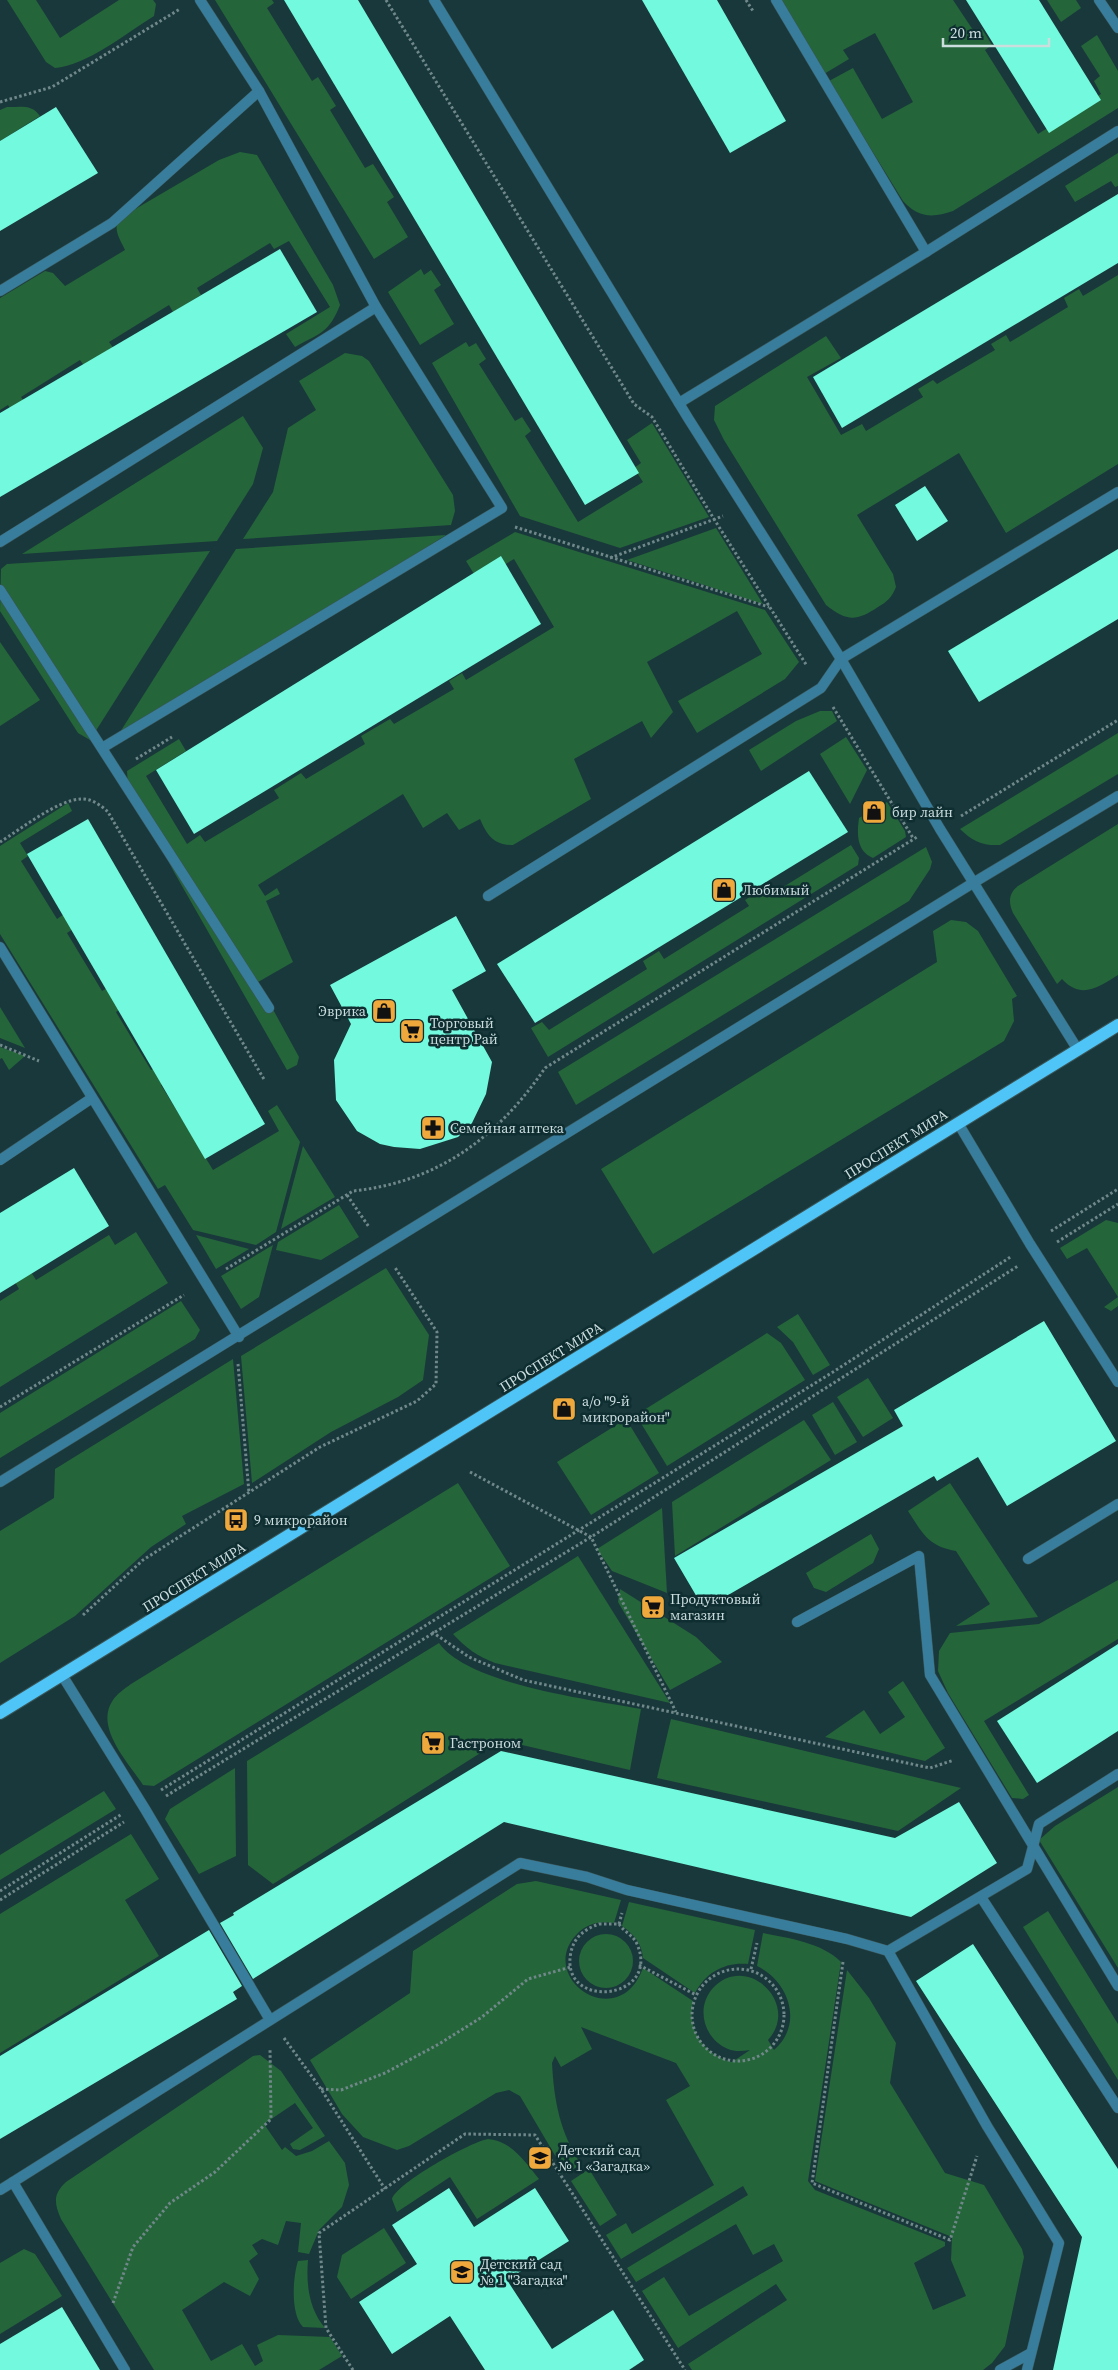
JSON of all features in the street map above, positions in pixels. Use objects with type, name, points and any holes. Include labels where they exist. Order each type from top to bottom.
[{"type":"main road","name":"ПРОСПЕКТ МИРА","points":[[0,1713],[1118,1025]]},
{"type":"street","points":[[102,748],[502,508],[376,307],[258,91],[200,0]]},
{"type":"street","points":[[434,0],[679,403],[841,659],[940,829],[1078,1050]]},
{"type":"street","points":[[776,0],[926,252]]},
{"type":"street","points":[[1099,0],[1118,28]]},
{"type":"street","points":[[0,291],[112,223],[258,91]]},
{"type":"street","points":[[679,403],[926,252],[1118,131]]},
{"type":"street","points":[[0,542],[376,307]]},
{"type":"street","points":[[488,896],[820,688],[841,659],[1118,492]]},
{"type":"street","points":[[0,590],[268,1008]]},
{"type":"street","points":[[0,1482],[973,883],[1118,796]]},
{"type":"street","points":[[0,947],[239,1336]]},
{"type":"street","points":[[0,1160],[92,1098]]},
{"type":"street","points":[[958,1123],[1036,1255],[1118,1382]]},
{"type":"street","points":[[1028,1559],[1118,1504]]},
{"type":"street","points":[[797,1622],[918,1556],[930,1675],[1118,1986]]},
{"type":"street","points":[[62,1675],[143,1806],[270,2020]]},
{"type":"street","points":[[888,1951],[1027,1869],[1039,1824],[1118,1774]]},
{"type":"street","points":[[0,2190],[520,1863],[587,1876],[627,1890],[847,1939],[888,1951],[987,2126],[1059,2244],[1027,2370]]},
{"type":"street","points":[[981,1897],[1118,2108]]},
{"type":"street","points":[[13,2182],[125,2370]]},
{"type":"street","points":[[1000,2370],[1031,2353]]},
{"type":"path","points":[[386,0],[634,404],[652,416],[714,519],[914,838]]},
{"type":"path","points":[[0,102],[52,88],[187,5]]},
{"type":"path","points":[[610,558],[745,509]]},
{"type":"path","points":[[512,526],[770,607]]},
{"type":"path","points":[[0,1407],[347,1195],[404,1181],[460,1156],[485,1138],[507,1117],[545,1068],[914,838],[940,829],[1118,720]]},
{"type":"path","points":[[133,761],[179,732]]},
{"type":"path","points":[[0,842],[67,801],[84,798],[101,805],[108,812],[265,1080]]},
{"type":"path","points":[[0,1045],[39,1060]]},
{"type":"path","points":[[0,1900],[143,1806],[833,1372],[1030,1244],[1118,1190]]},
{"type":"path","points":[[83,1614],[143,1560],[320,1447],[417,1401],[436,1384],[437,1332],[347,1195]]},
{"type":"path","points":[[0,1890],[591,1537],[1118,1204]]},
{"type":"path","points":[[239,1336],[237,1357],[249,1493]]},
{"type":"path","points":[[470,1472],[591,1537],[676,1712]]},
{"type":"path","points":[[432,1632],[469,1657],[523,1680],[930,1768],[976,1753]]},
{"type":"path","points":[[599,1924],[619,1924],[630,1934],[636,1944],[639,1966],[629,1984],[619,1991],[607,1994],[595,1992],[584,1987],[576,1978],[571,1967],[573,1944],[589,1928],[599,1924]]},
{"type":"path","points":[[847,1939],[812,2183],[950,2240],[987,2126]]},
{"type":"path","points":[[639,1966],[696,1995]]},
{"type":"path","points":[[321,2089],[341,2090],[385,2073],[439,2044],[482,2017],[528,1979],[571,1967]]},
{"type":"path","points":[[751,1969],[763,1975],[782,2000],[784,2015],[782,2031],[776,2043],[765,2054],[751,2060],[736,2062],[722,2059],[708,2051],[699,2040],[693,2025],[692,2010],[696,1995],[706,1982],[718,1974],[733,1970],[751,1969]]},
{"type":"path","points":[[270,2020],[321,2089],[385,2189]]},
{"type":"path","points":[[103,2333],[133,2247],[170,2202],[215,2172],[271,2119],[270,2020]]},
{"type":"path","points":[[353,2370],[326,2328],[319,2233],[465,2134],[535,2135],[685,2370]]},
{"type":"green space","points":[[7,0],[36,0],[60,38],[119,0],[153,0],[156,4],[154,16],[106,47],[80,61],[55,68],[46,62]]},
{"type":"green space","points":[[215,0],[272,0],[274,3],[267,8],[312,81],[318,77],[336,106],[330,110],[365,168],[373,164],[394,197],[387,202],[408,237],[374,259]]},
{"type":"green space","points":[[778,0],[953,0],[975,33],[982,29],[992,45],[985,50],[1038,134],[1101,94],[1094,81],[1100,76],[1081,46],[1097,35],[1118,71],[1118,108],[953,211],[939,215],[926,215],[914,211],[903,201],[829,81],[853,68],[882,119],[913,102],[875,33],[843,50],[849,59],[824,74]]},
{"type":"green space","points":[[1047,0],[1076,0],[1081,8],[1061,22]]},
{"type":"green space","points":[[7,107],[30,108],[40,116],[0,141],[0,110]]},
{"type":"green space","points":[[240,152],[257,155],[333,285],[340,305],[328,327],[295,347],[286,334],[330,307],[289,241],[274,249],[270,243],[197,288],[201,295],[173,312],[169,305],[109,342],[114,349],[85,367],[80,360],[21,397],[26,404],[12,412],[8,405],[0,410],[0,298],[45,271],[53,273],[65,286],[125,250],[117,230],[120,218],[219,160]]},
{"type":"green space","points":[[1118,153],[1118,186],[1115,187],[1111,181],[1075,202],[1065,186]]},
{"type":"green space","points":[[421,269],[424,275],[431,270],[441,285],[434,290],[454,324],[420,345],[388,292]]},
{"type":"green space","points":[[1118,275],[1118,464],[1006,533],[959,453],[857,515],[893,574],[896,587],[889,599],[871,612],[852,618],[833,611],[826,605],[724,440],[714,420],[715,406],[826,336],[841,358],[807,377],[841,435],[862,424],[866,431],[923,397],[918,389],[933,380],[937,384],[995,350],[991,344],[1006,335],[1010,342],[1068,307],[1064,298],[1079,289],[1083,296]]},
{"type":"green space","points":[[466,342],[469,347],[476,343],[486,359],[479,364],[515,421],[522,417],[531,431],[525,436],[578,522],[643,482],[634,468],[641,463],[627,440],[652,423],[709,517],[620,548],[520,516],[432,363]]},
{"type":"green space","points":[[345,353],[362,356],[369,361],[453,495],[455,511],[451,525],[243,539],[273,492],[288,428],[316,410],[299,381]]},
{"type":"green space","points":[[243,416],[263,448],[253,484],[217,541],[22,554]]},
{"type":"green space","points":[[716,528],[763,604],[627,560]]},
{"type":"green space","points":[[515,532],[765,610],[799,662],[785,679],[697,733],[678,701],[762,654],[737,611],[647,662],[673,712],[651,738],[642,721],[574,759],[591,799],[513,845],[500,843],[492,838],[485,830],[480,819],[459,830],[447,813],[423,828],[403,794],[258,885],[265,896],[277,888],[280,894],[266,901],[293,962],[258,982],[299,1057],[297,1065],[287,1070],[174,872],[128,785],[127,771],[179,739],[186,751],[146,776],[187,844],[200,835],[205,842],[279,798],[274,790],[301,773],[306,779],[365,744],[361,736],[390,719],[394,724],[454,689],[449,681],[462,673],[466,680],[554,627],[514,559],[499,568],[474,574],[466,561]]},
{"type":"green space","points":[[446,535],[402,563],[115,740],[236,549]]},
{"type":"green space","points":[[210,551],[90,740],[78,733],[0,611],[1,569],[7,564]]},
{"type":"green space","points":[[0,642],[40,700],[0,726]]},
{"type":"green space","points":[[820,711],[832,711],[837,721],[761,771],[749,750],[796,721]]},
{"type":"green space","points":[[1118,733],[1118,774],[1000,845],[988,845],[978,842],[960,829]]},
{"type":"green space","points":[[846,737],[867,770],[850,804],[820,754]]},
{"type":"green space","points":[[887,802],[905,831],[906,837],[873,858],[863,851],[859,841],[859,818]]},
{"type":"green space","points":[[68,803],[72,811],[20,843],[28,856],[21,861],[57,919],[64,914],[73,929],[67,933],[102,991],[109,987],[122,1008],[116,1012],[151,1070],[159,1066],[168,1080],[161,1085],[213,1170],[279,1131],[268,1111],[277,1105],[300,1142],[276,1232],[256,1245],[193,1230],[165,1185],[158,1189],[0,934],[0,846]]},
{"type":"green space","points":[[1118,824],[1118,975],[1104,984],[1090,989],[1076,989],[1062,979],[1057,984],[1013,913],[1010,905],[1011,895],[1018,886]]},
{"type":"green space","points":[[851,845],[859,858],[858,865],[548,1057],[531,1028],[542,1022],[549,1030],[647,969],[643,961],[659,951],[664,959],[749,906],[745,900],[762,889],[767,897]]},
{"type":"green space","points":[[926,847],[932,862],[930,869],[909,901],[576,1105],[558,1072]]},
{"type":"green space","points":[[951,920],[966,922],[978,931],[1017,996],[1012,999],[1014,1021],[1004,1041],[653,1254],[601,1169],[937,962],[933,931]]},
{"type":"green space","points":[[0,1007],[25,1048],[0,1038]]},
{"type":"green space","points":[[0,1047],[25,1056],[9,1070],[2,1058],[0,1059]]},
{"type":"green space","points":[[303,1146],[335,1197],[281,1229]]},
{"type":"green space","points":[[339,1205],[359,1237],[321,1260],[276,1250],[278,1242]]},
{"type":"green space","points":[[1106,1220],[1118,1223],[1118,1297],[1087,1248],[1067,1259],[1060,1248]]},
{"type":"green space","points":[[136,1232],[168,1283],[0,1387],[0,1301],[19,1289],[15,1282],[31,1272],[36,1280],[109,1235],[115,1245]]},
{"type":"green space","points":[[196,1235],[249,1249],[216,1269]]},
{"type":"green space","points":[[273,1245],[259,1297],[241,1309],[221,1276]]},
{"type":"green space","points":[[386,1268],[429,1335],[423,1380],[398,1397],[331,1432],[252,1483],[241,1356]]},
{"type":"green space","points":[[1118,1297],[1118,1306],[1111,1311],[1104,1307]]},
{"type":"green space","points":[[181,1301],[200,1330],[195,1339],[0,1458],[0,1413]]},
{"type":"green space","points":[[798,1314],[830,1365],[813,1375],[793,1342],[777,1327]]},
{"type":"green space","points":[[767,1333],[781,1343],[805,1380],[667,1466],[636,1415]]},
{"type":"green space","points":[[233,1359],[244,1484],[182,1516],[186,1524],[151,1547],[75,1616],[0,1663],[0,1531],[54,1498],[55,1469]]},
{"type":"green space","points":[[868,1378],[893,1418],[863,1437],[837,1397]]},
{"type":"green space","points":[[833,1402],[857,1442],[835,1455],[812,1415]]},
{"type":"green space","points":[[626,1419],[659,1473],[591,1515],[557,1462]]},
{"type":"green space","points":[[804,1420],[831,1460],[675,1556],[672,1502]]},
{"type":"green space","points":[[458,1483],[510,1566],[154,1786],[143,1785],[115,1744],[110,1733],[108,1710],[113,1700],[119,1694],[131,1684]]},
{"type":"green space","points":[[950,1483],[1038,1617],[956,1626],[990,1604],[956,1551],[939,1546],[927,1538],[908,1511]]},
{"type":"green space","points":[[662,1508],[667,1593],[612,1571],[597,1549]]},
{"type":"green space","points":[[871,1534],[879,1549],[873,1563],[826,1592],[814,1588],[806,1573]]},
{"type":"green space","points":[[578,1556],[670,1703],[495,1663],[472,1651],[453,1634]]},
{"type":"green space","points":[[1118,1580],[1118,1639],[984,1721],[1029,1795],[1023,1799],[1012,1798],[948,1693],[938,1671],[939,1651],[950,1633],[1039,1624]]},
{"type":"green space","points":[[620,1589],[696,1637],[722,1662],[670,1690],[618,1602]]},
{"type":"green space","points":[[439,1643],[454,1657],[476,1670],[503,1680],[563,1695],[641,1709],[630,1770],[501,1740],[273,1884],[248,1865],[247,1761]]},
{"type":"green space","points":[[903,1681],[945,1748],[925,1761],[825,1737],[864,1710],[880,1734],[905,1717],[888,1692]]},
{"type":"green space","points":[[671,1719],[961,1788],[898,1831],[657,1778]]},
{"type":"green space","points":[[235,1768],[236,1856],[199,1874],[165,1819],[170,1809]]},
{"type":"green space","points":[[1118,1787],[1118,1968],[1039,1840],[1055,1826]]},
{"type":"green space","points":[[104,1791],[116,1809],[0,1880],[0,1855]]},
{"type":"green space","points":[[131,1834],[159,1879],[125,1900],[159,1956],[0,2053],[0,1914]]},
{"type":"green space","points":[[536,1881],[621,1900],[614,1923],[604,1922],[586,1927],[578,1933],[567,1950],[566,1966],[573,1981],[585,1992],[600,1998],[616,1997],[631,1988],[643,1968],[693,2001],[692,2021],[698,2038],[710,2051],[728,2061],[732,2062],[750,2050],[733,2051],[720,2044],[708,2031],[704,2013],[707,1996],[713,1988],[726,1978],[741,1976],[754,1979],[766,1987],[774,1998],[778,2012],[777,2026],[768,2040],[774,2050],[783,2040],[789,2028],[789,2004],[784,1992],[768,1973],[757,1966],[763,1933],[794,1939],[815,1946],[825,1950],[841,1962],[808,2181],[815,2190],[945,2242],[945,2246],[914,2263],[933,2310],[966,2296],[951,2260],[952,2237],[815,2181],[847,1970],[869,1998],[896,2043],[890,2083],[945,2173],[984,2185],[1022,2249],[1024,2257],[1005,2346],[992,2363],[983,2370],[692,2370],[688,2364],[787,2300],[776,2284],[678,2348],[642,2291],[664,2277],[689,2316],[783,2261],[774,2244],[753,2255],[736,2224],[636,2282],[627,2268],[748,2195],[743,2186],[621,2259],[606,2235],[626,2223],[632,2234],[714,2185],[666,2100],[690,2086],[676,2063],[581,2027],[592,2049],[561,2067],[555,2056],[552,2063],[554,2090],[559,2116],[568,2140],[581,2164],[566,2174],[520,2096],[509,2090],[496,2093],[409,2146],[397,2150],[363,2137],[342,2114],[310,2060],[410,1993],[413,1951],[517,1884]]},
{"type":"green space","points":[[629,1902],[755,1930],[748,1964],[732,1965],[717,1970],[705,1979],[695,1993],[643,1958],[637,1940],[622,1926]]},
{"type":"green space","points":[[1048,1911],[1118,2024],[1118,2080],[1023,1927]]},
{"type":"green space","points":[[601,1934],[611,1934],[625,1942],[631,1951],[633,1961],[631,1971],[625,1980],[611,1988],[601,1988],[591,1983],[584,1976],[579,1966],[579,1956],[584,1946],[591,1939]]},
{"type":"green space","points":[[260,2055],[281,2071],[325,2136],[300,2150],[293,2149],[290,2144],[313,2128],[295,2103],[264,2124],[282,2150],[285,2147],[296,2156],[312,2151],[329,2141],[345,2163],[349,2185],[342,2207],[319,2230],[309,2254],[298,2252],[301,2223],[286,2221],[278,2245],[262,2239],[252,2245],[258,2254],[249,2261],[259,2279],[250,2296],[224,2282],[182,2310],[211,2361],[242,2344],[255,2366],[263,2361],[257,2345],[278,2335],[330,2337],[342,2356],[319,2370],[154,2370],[61,2219],[56,2203],[57,2195],[66,2182],[253,2056]]},
{"type":"green space","points":[[488,2139],[511,2148],[523,2159],[539,2179],[477,2219],[450,2177],[397,2212],[392,2199],[407,2183],[451,2155]]},
{"type":"green space","points":[[589,2169],[617,2215],[600,2226],[571,2181]]},
{"type":"green space","points":[[384,2228],[406,2263],[351,2299],[337,2277],[342,2255]]},
{"type":"green space","points":[[24,2249],[35,2254],[62,2296],[0,2334],[0,2263]]},
{"type":"green space","points":[[308,2260],[308,2287],[312,2305],[325,2328],[303,2327],[296,2313],[294,2285],[296,2268],[298,2261]]},
{"type":"building","points":[[284,0],[358,0],[639,473],[585,505]]},
{"type":"building","points":[[642,0],[717,0],[786,121],[730,153]]},
{"type":"building","points":[[966,0],[1039,0],[1101,100],[1049,133]]},
{"type":"building","points":[[56,107],[98,173],[0,231],[0,141]]},
{"type":"building","points":[[1118,194],[1118,263],[842,428],[813,377]]},
{"type":"building","points":[[280,249],[317,312],[0,497],[0,413]]},
{"type":"building","points":[[925,486],[948,521],[917,541],[895,505]]},
{"type":"building","points":[[1118,549],[1118,619],[979,702],[948,651]]},
{"type":"building","points":[[501,556],[541,624],[194,834],[156,770]]},
{"type":"building","points":[[809,771],[848,832],[535,1023],[497,964]]},
{"type":"building","points":[[88,819],[265,1124],[205,1159],[27,854]]},
{"type":"building","name":"Торговый центр Рай","points":[[456,916],[486,971],[452,990],[492,1062],[486,1094],[472,1123],[458,1137],[420,1149],[380,1144],[357,1131],[336,1100],[334,1060],[351,1024],[330,985]]},
{"type":"building","points":[[74,1168],[109,1226],[0,1293],[0,1213]]},
{"type":"building","points":[[1044,1321],[1116,1441],[1007,1506],[978,1457],[937,1481],[934,1476],[704,1609],[674,1558],[903,1426],[894,1410]]},
{"type":"building","points":[[1118,1644],[1118,1731],[1037,1783],[997,1721]]},
{"type":"building","points":[[501,1751],[895,1838],[959,1802],[997,1863],[911,1917],[504,1822],[253,1979],[220,1923],[234,1915],[233,1913]]},
{"type":"building","points":[[209,1930],[242,1986],[233,1992],[237,1999],[0,2139],[0,2056]]},
{"type":"building","points":[[973,1944],[1118,2169],[1118,2370],[1053,2370],[1082,2237],[916,1981]]},
{"type":"building","name":"Детский сад № 1 \"Загадка\"","points":[[449,2188],[474,2227],[535,2188],[569,2241],[507,2280],[552,2349],[613,2310],[644,2360],[629,2370],[485,2370],[450,2316],[392,2354],[359,2302],[417,2264],[392,2225]]},
{"type":"building","points":[[62,2307],[100,2370],[0,2370],[0,2344]]},
{"type":"place","name":"бир лайн","points":[[874,812]]},
{"type":"place","name":"Любимый","points":[[724,890]]},
{"type":"place","name":"Эврика","points":[[384,1011]]},
{"type":"place","name":"Торговый центр Рай","points":[[412,1031]]},
{"type":"place","name":"Семейная аптека","points":[[433,1128]]},
{"type":"place","name":"а/о \"9-й микрорайон\"","points":[[564,1409]]},
{"type":"place","name":"9 микрорайон","points":[[236,1520]]},
{"type":"place","name":"Продуктовый магазин","points":[[653,1607]]},
{"type":"place","name":"Гастроном","points":[[433,1743]]},
{"type":"place","name":"Детский сад № 1 «Загадка»","points":[[540,2158]]},
{"type":"place","name":"Детский сад № 1 \"Загадка\"","points":[[462,2272]]}]
